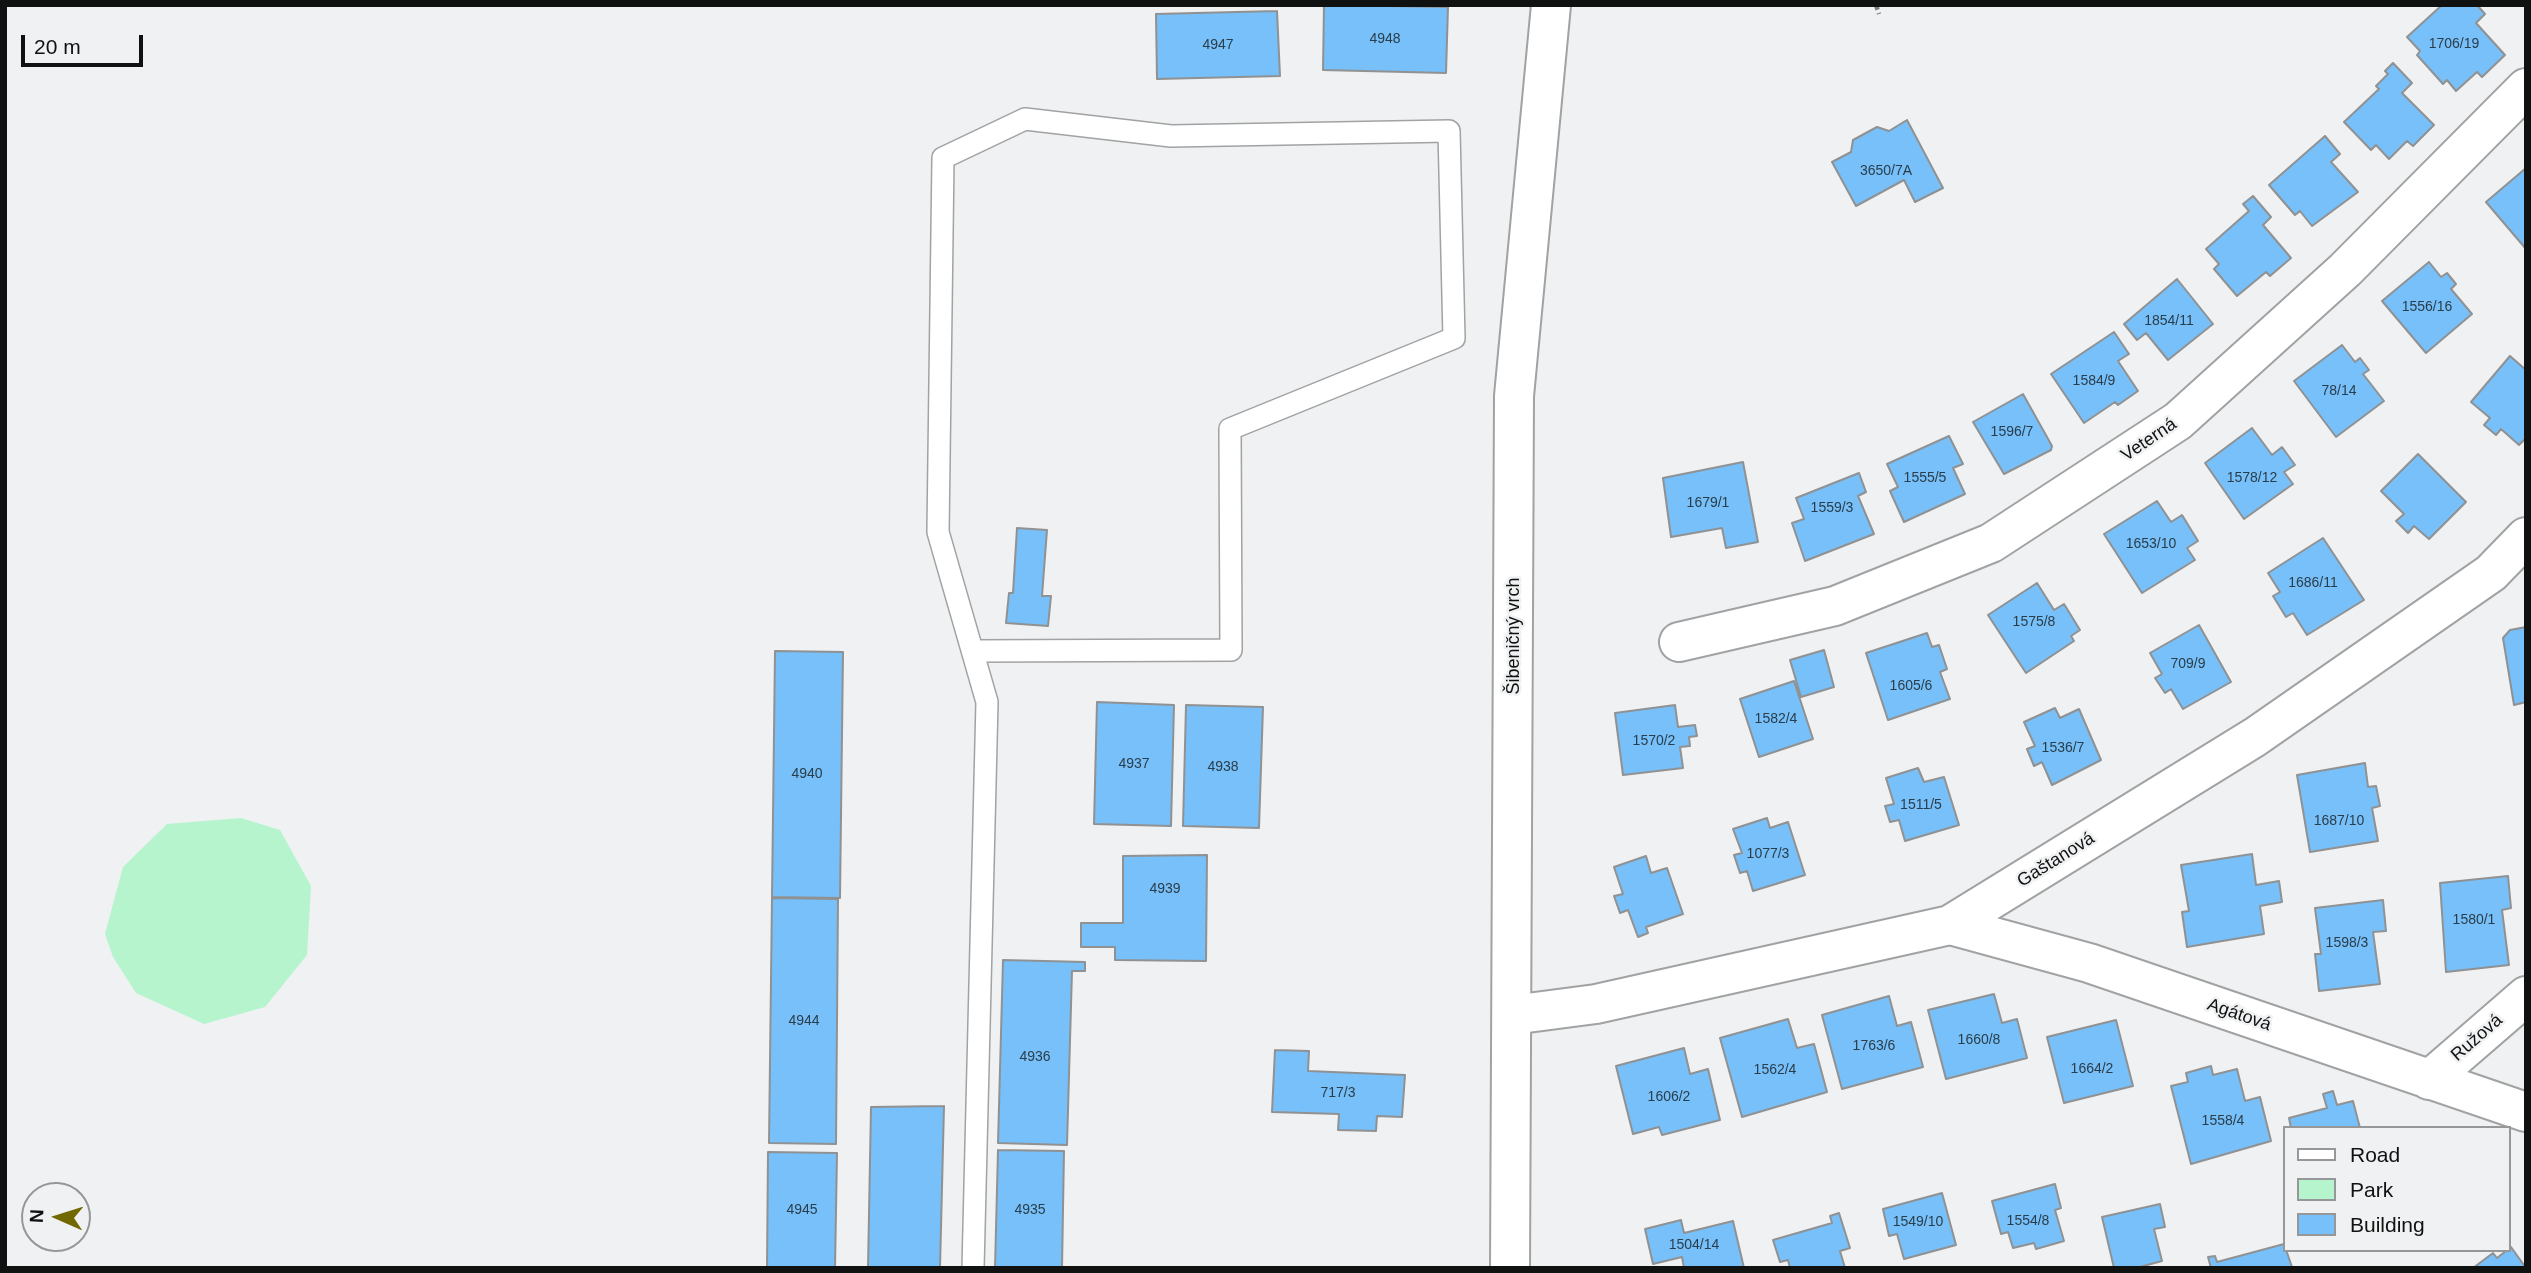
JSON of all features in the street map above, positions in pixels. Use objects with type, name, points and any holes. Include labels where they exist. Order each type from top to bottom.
[{"type":"street","name":"Šibeničný vrch","points":[[1510,1268],[1514,396],[1552,5]]},
{"type":"street","name":"Veterná","points":[[1679,642],[1835,606],[1991,543],[2178,421],[2345,270],[2526,88]]},
{"type":"street","name":"Gaštanová","points":[[1512,1015],[1596,1004],[1950,925],[2255,737],[2491,573],[2526,537]]},
{"type":"street","name":"Agátová","points":[[1950,925],[2089,963],[2526,1112]]},
{"type":"street","name":"Ružová","points":[[2429,1080],[2526,996]]},
{"type":"lane","points":[[973,1268],[987,702],[938,532],[943,158],[1025,119],[1171,136],[1449,131],[1454,338],[1230,429],[1231,650],[974,651]]},
{"type":"path","points":[[1876,5],[1879,14]]},
{"type":"green space","points":[[241,818],[280,830],[311,886],[307,955],[265,1007],[204,1024],[136,993],[113,957],[105,934],[123,867],[167,824]]},
{"type":"building","points":[[1324,5],[1448,7],[1446,73],[1323,70]]},
{"type":"building","points":[[2442,5],[2477,5],[2485,14],[2476,23],[2505,55],[2482,77],[2477,72],[2456,91],[2447,80],[2443,84],[2417,55],[2420,51],[2407,37]]},
{"type":"building","points":[[1277,11],[1280,76],[1157,79],[1156,14]]},
{"type":"building","points":[[2393,63],[2412,83],[2402,93],[2434,125],[2413,146],[2407,141],[2389,159],[2376,145],[2371,150],[2344,122],[2379,89],[2376,86],[2388,74],[2385,71]]},
{"type":"building","points":[[1907,120],[1943,188],[1915,202],[1904,180],[1856,206],[1832,162],[1851,152],[1853,140],[1877,127],[1889,131]]},
{"type":"building","points":[[2325,136],[2340,154],[2331,162],[2358,192],[2312,226],[2300,211],[2295,215],[2269,185]]},
{"type":"building","points":[[2526,168],[2526,249],[2486,202]]},
{"type":"building","points":[[2253,196],[2271,217],[2263,225],[2291,258],[2270,276],[2266,272],[2237,296],[2214,269],[2219,264],[2206,249],[2249,211],[2243,204]]},
{"type":"building","points":[[2429,262],[2441,277],[2447,273],[2456,284],[2451,289],[2472,314],[2426,353],[2382,301]]},
{"type":"building","points":[[2177,279],[2213,324],[2168,360],[2146,333],[2137,340],[2124,324]]},
{"type":"building","points":[[2114,332],[2129,354],[2118,361],[2138,391],[2118,405],[2115,402],[2084,423],[2051,374]]},
{"type":"building","points":[[2342,345],[2355,362],[2360,358],[2369,370],[2363,374],[2384,401],[2336,437],[2294,381]]},
{"type":"building","points":[[2510,356],[2526,370],[2526,438],[2519,445],[2501,429],[2496,435],[2484,425],[2490,418],[2471,402]]},
{"type":"building","points":[[2023,394],[2052,446],[2051,450],[2004,474],[1973,422]]},
{"type":"building","points":[[2252,428],[2272,455],[2282,447],[2295,465],[2284,472],[2293,484],[2244,519],[2205,463]]},
{"type":"building","points":[[1949,436],[1963,464],[1953,468],[1965,494],[1904,522],[1890,491],[1898,487],[1887,464]]},
{"type":"building","points":[[2418,454],[2466,502],[2429,539],[2414,526],[2408,533],[2396,521],[2404,514],[2381,491]]},
{"type":"building","points":[[1743,462],[1758,542],[1726,548],[1722,528],[1671,537],[1663,478]]},
{"type":"building","points":[[1859,473],[1866,492],[1858,496],[1874,534],[1805,561],[1792,523],[1804,519],[1796,498]]},
{"type":"building","points":[[2157,501],[2171,522],[2182,515],[2198,541],[2187,548],[2195,560],[2142,593],[2104,534]]},
{"type":"building","points":[[1017,528],[1047,530],[1042,596],[1051,596],[1048,626],[1006,623],[1009,593],[1013,593]]},
{"type":"building","points":[[2323,538],[2364,600],[2307,635],[2293,613],[2286,617],[2273,596],[2280,592],[2268,573]]},
{"type":"building","points":[[2037,583],[2054,610],[2064,604],[2080,630],[2071,636],[2074,641],[2026,673],[1988,615]]},
{"type":"building","points":[[2199,625],[2231,682],[2183,709],[2171,689],[2165,693],[2155,678],[2162,674],[2150,653]]},
{"type":"building","points":[[2526,627],[2526,702],[2514,705],[2503,638],[2510,630]]},
{"type":"building","points":[[1927,633],[1932,647],[1939,645],[1947,669],[1940,672],[1950,699],[1888,720],[1866,653]]},
{"type":"building","points":[[1824,650],[1834,687],[1801,697],[1790,660]]},
{"type":"building","points":[[775,651],[843,652],[840,898],[772,897]]},
{"type":"building","points":[[1794,681],[1813,739],[1759,757],[1740,699]]},
{"type":"building","points":[[1097,702],[1174,705],[1171,826],[1094,824]]},
{"type":"building","points":[[1186,705],[1263,707],[1259,828],[1183,826]]},
{"type":"building","points":[[1675,705],[1678,727],[1695,725],[1697,736],[1689,737],[1690,746],[1680,747],[1683,768],[1623,775],[1615,713]]},
{"type":"building","points":[[2055,708],[2060,718],[2079,709],[2101,760],[2052,785],[2042,762],[2034,766],[2027,749],[2035,746],[2024,722]]},
{"type":"building","points":[[2365,763],[2368,787],[2376,786],[2380,806],[2372,808],[2378,841],[2310,852],[2297,775]]},
{"type":"building","points":[[1918,768],[1924,782],[1944,777],[1959,825],[1905,841],[1899,820],[1890,822],[1885,806],[1894,804],[1886,778]]},
{"type":"building","points":[[1767,818],[1770,828],[1788,822],[1805,875],[1753,891],[1747,871],[1740,873],[1734,855],[1742,853],[1733,829]]},
{"type":"building","points":[[2252,854],[2256,885],[2279,881],[2282,902],[2260,906],[2264,934],[2187,947],[2182,912],[2189,911],[2181,865]]},
{"type":"building","points":[[1207,855],[1206,961],[1115,960],[1115,947],[1081,947],[1081,923],[1123,923],[1123,856]]},
{"type":"building","points":[[1646,856],[1651,873],[1667,868],[1683,914],[1646,927],[1648,933],[1638,937],[1628,910],[1620,913],[1614,896],[1623,894],[1614,867]]},
{"type":"building","points":[[2508,876],[2511,908],[2502,910],[2509,965],[2446,972],[2440,883]]},
{"type":"building","points":[[772,898],[838,899],[836,1144],[769,1143]]},
{"type":"building","points":[[2383,900],[2386,931],[2373,932],[2380,984],[2319,991],[2315,954],[2321,954],[2315,908]]},
{"type":"building","points":[[1003,960],[1085,962],[1085,971],[1072,971],[1067,1145],[998,1143]]},
{"type":"building","points":[[1994,994],[2002,1023],[2017,1019],[2027,1058],[1946,1079],[1928,1010]]},
{"type":"building","points":[[1889,996],[1897,1026],[1911,1022],[1923,1067],[1842,1089],[1822,1015]]},
{"type":"building","points":[[1788,1019],[1797,1048],[1814,1044],[1827,1092],[1742,1117],[1720,1038]]},
{"type":"building","points":[[2116,1020],[2133,1086],[2064,1103],[2047,1037]]},
{"type":"building","points":[[1684,1048],[1690,1074],[1708,1069],[1720,1120],[1662,1135],[1659,1127],[1633,1134],[1616,1066]]},
{"type":"building","points":[[1275,1050],[1309,1051],[1308,1071],[1405,1075],[1402,1117],[1377,1116],[1376,1131],[1338,1130],[1339,1114],[1272,1112]]},
{"type":"building","points":[[2211,1066],[2213,1075],[2237,1069],[2245,1101],[2260,1097],[2271,1141],[2191,1164],[2171,1086],[2188,1082],[2186,1073]]},
{"type":"building","points":[[2333,1091],[2337,1105],[2353,1101],[2359,1126],[2291,1126],[2289,1118],[2327,1108],[2323,1094]]},
{"type":"building","points":[[944,1106],[940,1268],[868,1268],[871,1107]]},
{"type":"building","points":[[998,1150],[1064,1151],[1062,1268],[995,1268]]},
{"type":"building","points":[[768,1152],[837,1153],[835,1268],[767,1268]]},
{"type":"building","points":[[2055,1184],[2061,1208],[2055,1210],[2064,1241],[2036,1249],[2034,1243],[2013,1248],[2008,1232],[2001,1234],[1992,1201]]},
{"type":"building","points":[[1942,1193],[1956,1245],[1904,1259],[1897,1234],[1889,1236],[1883,1209]]},
{"type":"building","points":[[2160,1204],[2165,1227],[2154,1229],[2162,1261],[2136,1268],[2114,1268],[2102,1217]]},
{"type":"building","points":[[1839,1213],[1850,1248],[1840,1251],[1845,1268],[1790,1268],[1788,1260],[1780,1262],[1773,1240],[1832,1223],[1830,1216]]},
{"type":"building","points":[[1681,1220],[1684,1233],[1733,1221],[1744,1268],[1684,1268],[1682,1257],[1653,1264],[1645,1229]]},
{"type":"building","points":[[2282,1245],[2282,1252],[2287,1252],[2292,1267],[2211,1268],[2208,1257],[2215,1256],[2217,1262]]},
{"type":"building","points":[[2510,1248],[2526,1268],[2473,1268],[2493,1253],[2497,1258],[2505,1252],[2510,1252]]}]
